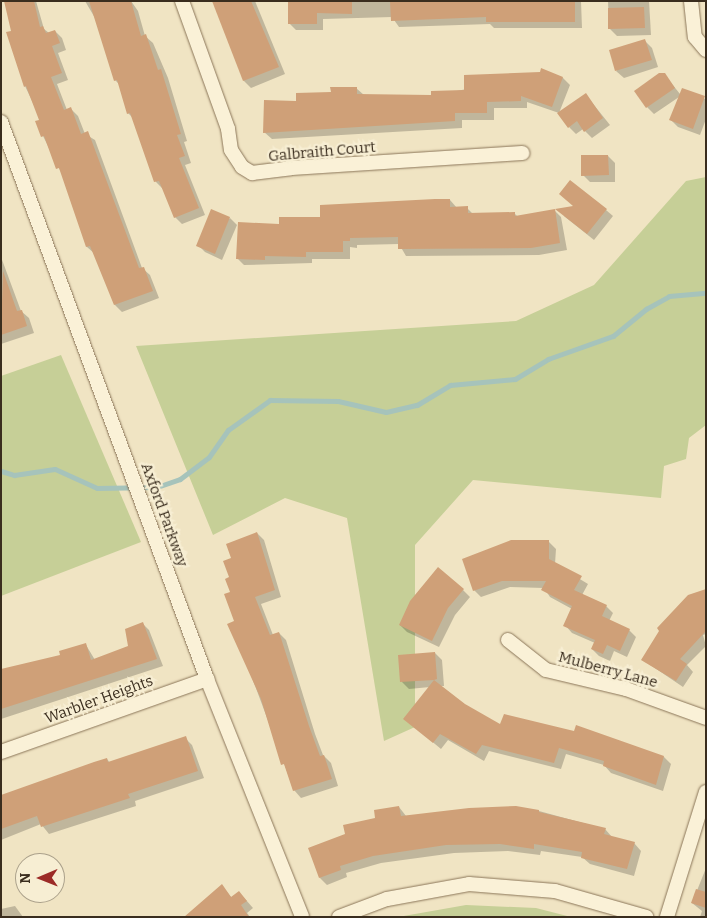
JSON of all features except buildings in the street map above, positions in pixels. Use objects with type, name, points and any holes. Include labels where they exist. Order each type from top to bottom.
[{"type":"street","name":"Galbraith Court","points":[[182,1],[228,129],[231,150],[242,166],[252,173],[290,168],[524,153]]},
{"type":"street","points":[[691,1],[695,36],[706,50]]},
{"type":"street","name":"Axford Parkway","points":[[1,122],[207,679],[302,917]]},
{"type":"street","name":"Mulberry Lane","points":[[508,640],[546,670],[626,689],[706,718]]},
{"type":"street","name":"Warbler Heights","points":[[1,752],[207,679]]},
{"type":"street","points":[[667,917],[706,792]]},
{"type":"street","points":[[339,917],[387,899],[469,884],[555,891],[646,917]]},
{"type":"green space","points":[[706,177],[706,425],[689,438],[686,459],[664,466],[661,498],[473,480],[415,545],[415,727],[384,741],[347,518],[285,498],[213,535],[136,346],[516,321],[594,285],[686,181]]},
{"type":"green space","points":[[61,355],[141,542],[1,596],[1,376]]},
{"type":"green space","points":[[466,905],[536,908],[571,917],[398,917]]},
{"type":"waterway","points":[[1,471],[14,475],[55,469],[97,488],[157,487],[180,479],[209,457],[228,430],[270,400],[338,401],[386,412],[417,405],[450,385],[515,379],[548,359],[613,336],[646,309],[669,296],[706,293]]}]
